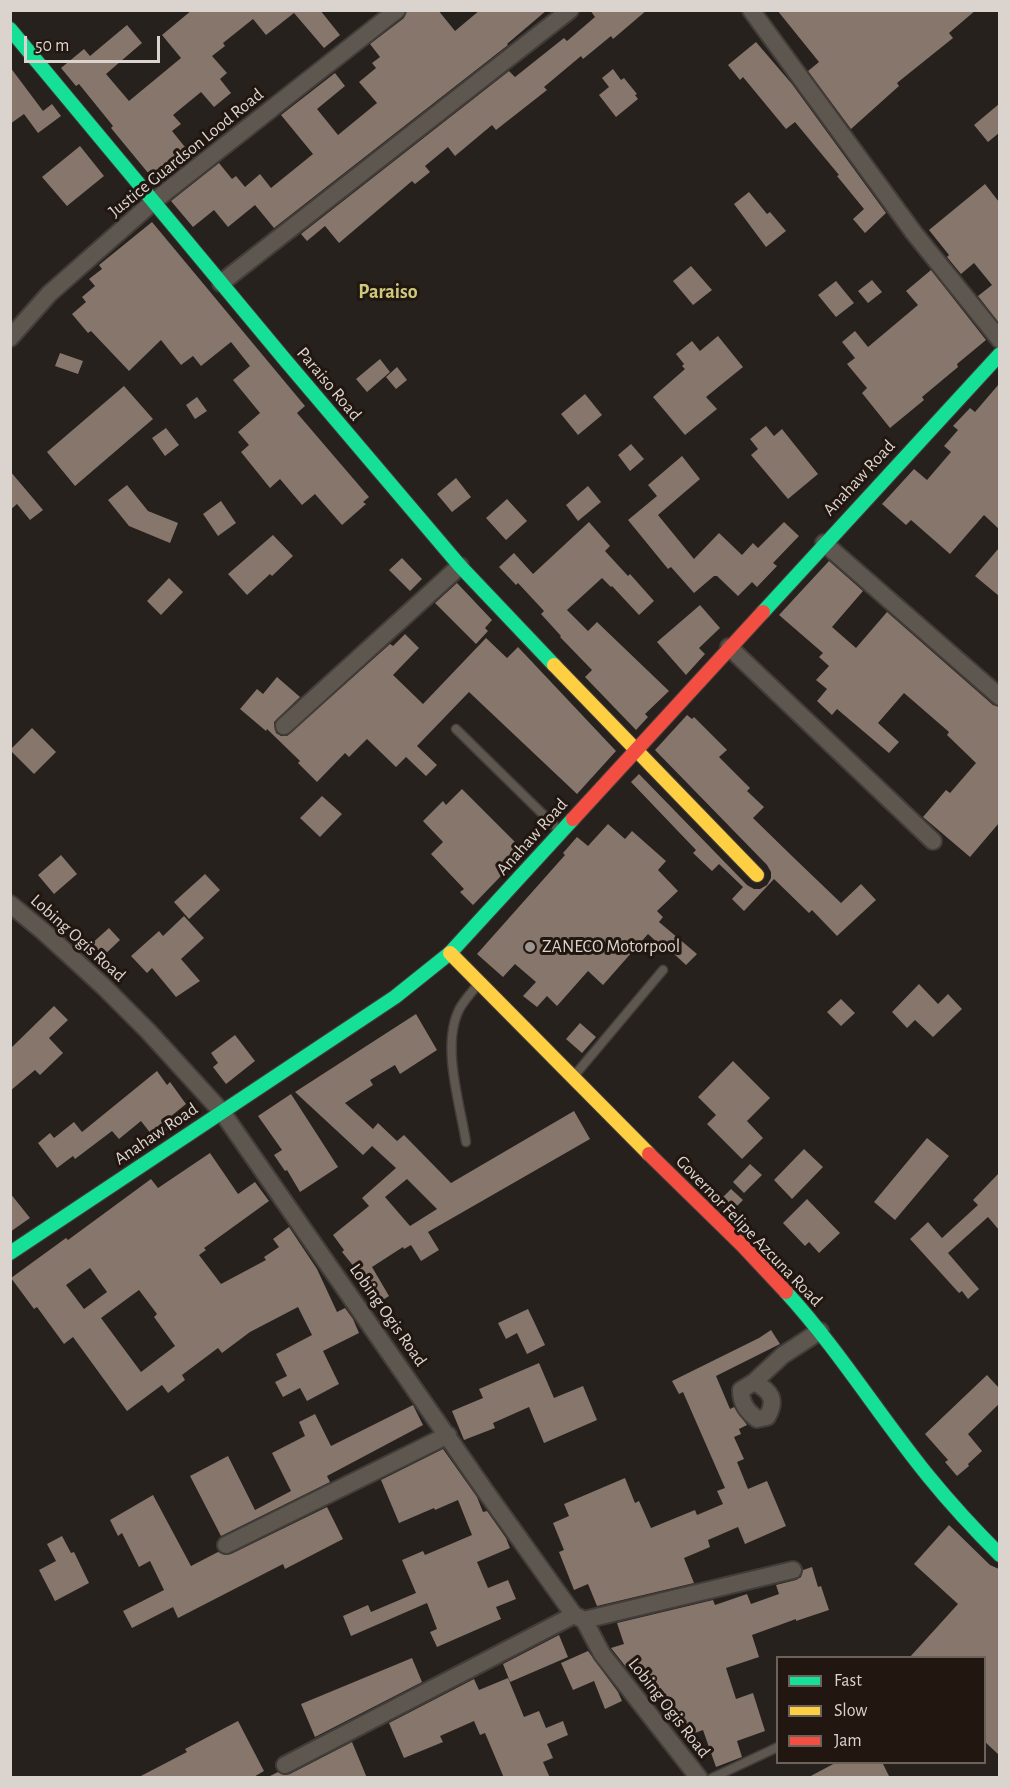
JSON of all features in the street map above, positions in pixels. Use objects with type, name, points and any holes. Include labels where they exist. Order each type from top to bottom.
[{"type":"street","name":"Justice Guardson Lood Road","points":[[10,338],[50,294],[153,202],[397,10]]},
{"type":"street","points":[[221,283],[570,10]]},
{"type":"street","points":[[751,10],[914,233],[999,340]]},
{"type":"street","name":"Paraiso Road","points":[[10,29],[460,566],[757,875]]},
{"type":"street","name":"Anahaw Road","points":[[10,1253],[395,997],[450,952],[999,354]]},
{"type":"street","points":[[824,543],[999,697]]},
{"type":"street","points":[[284,726],[460,566]]},
{"type":"street","points":[[729,647],[933,841]]},
{"type":"street","name":"Lobing Ogis Road","points":[[10,904],[103,986],[148,1031],[222,1112],[447,1435],[579,1618],[602,1654],[699,1778]]},
{"type":"street","name":"Governor Felipe Azcuna Road","points":[[450,952],[572,1078],[789,1294],[820,1331],[928,1476],[999,1555]]},
{"type":"street","points":[[754,1382],[783,1355],[820,1331]]},
{"type":"street","points":[[226,1545],[447,1435]]},
{"type":"street","points":[[285,1766],[579,1618],[793,1570]]},
{"type":"lane","points":[[456,729],[562,832]]},
{"type":"lane","points":[[572,1078],[663,970]]},
{"type":"lane","points":[[466,1142],[453,1064],[452,1042],[458,1010],[479,983]]},
{"type":"lane","points":[[712,1778],[776,1747]]},
{"type":"building","points":[[192,10],[320,10],[340,35],[324,48],[294,13],[266,35],[253,19],[223,43],[225,46],[212,56],[227,73],[220,79],[231,93],[214,107],[201,92],[173,115],[181,124],[172,131],[193,157],[158,185],[111,128],[113,126],[79,84],[76,86],[61,68],[84,49],[90,56],[127,25],[142,43],[106,74],[129,101],[181,58],[162,35]]},
{"type":"building","points":[[407,10],[438,10],[455,31],[480,10],[547,10],[508,45],[274,228],[255,205],[228,227],[214,210],[193,227],[171,201],[219,163],[232,179],[236,176],[245,187],[260,174],[271,188],[313,154],[281,115],[335,73],[345,86],[317,109],[338,135],[377,103],[359,82],[376,68],[372,63],[380,57],[370,44],[404,18]]},
{"type":"building","points":[[590,10],[647,10],[613,39],[611,36],[583,59],[581,56],[544,87],[547,90],[496,130],[492,125],[455,156],[448,147],[425,166],[430,172],[415,184],[412,181],[339,243],[325,226],[307,241],[301,234],[509,71],[515,77],[564,38],[567,41],[595,17]]},
{"type":"building","points":[[777,10],[976,10],[949,33],[953,38],[897,83],[899,86],[851,129],[808,71],[819,62]]},
{"type":"building","points":[[756,42],[792,84],[886,213],[865,233],[853,219],[864,209],[837,176],[839,175],[795,122],[786,129],[743,77],[740,80],[728,65]]},
{"type":"building","points":[[10,67],[43,111],[52,104],[61,116],[38,133],[24,114],[10,124]]},
{"type":"building","points":[[613,69],[621,80],[624,78],[637,94],[635,95],[638,99],[616,117],[599,95],[609,87],[602,78]]},
{"type":"building","points":[[999,104],[999,133],[988,142],[974,125]]},
{"type":"building","points":[[80,146],[104,176],[67,206],[42,177]]},
{"type":"building","points":[[985,184],[999,202],[999,323],[978,296],[992,285],[974,263],[961,274],[929,230]]},
{"type":"building","points":[[749,192],[767,214],[770,212],[786,231],[766,247],[734,204]]},
{"type":"building","points":[[152,222],[305,406],[297,413],[369,497],[363,502],[366,504],[342,525],[315,494],[302,505],[280,479],[270,488],[241,452],[249,445],[238,432],[260,413],[233,380],[250,366],[231,342],[201,366],[193,356],[181,365],[161,340],[129,371],[91,331],[88,333],[72,314],[86,302],[82,297],[95,286],[89,279],[102,269],[99,265]]},
{"type":"building","points":[[691,266],[712,290],[693,305],[673,281]]},
{"type":"building","points":[[931,270],[986,340],[922,397],[924,400],[890,428],[862,393],[867,388],[847,364],[855,358],[842,342],[855,331],[868,347],[918,305],[906,291]]},
{"type":"building","points":[[872,280],[882,292],[868,303],[858,291]]},
{"type":"building","points":[[836,281],[854,303],[836,317],[818,295]]},
{"type":"building","points":[[718,336],[743,367],[706,397],[717,409],[685,435],[653,397],[685,369],[676,354],[692,341],[700,351]]},
{"type":"building","points":[[60,353],[83,361],[78,374],[55,366]]},
{"type":"building","points":[[380,359],[390,372],[367,392],[356,379]]},
{"type":"building","points":[[397,367],[407,380],[396,389],[386,377]]},
{"type":"building","points":[[999,384],[999,529],[984,515],[950,554],[911,520],[906,525],[882,504],[914,469],[927,480],[951,452],[944,446],[958,430],[953,426],[970,408],[975,412]]},
{"type":"building","points":[[124,386],[153,419],[75,486],[47,452]]},
{"type":"building","points":[[585,394],[602,415],[578,435],[561,414]]},
{"type":"building","points":[[197,397],[207,411],[195,419],[186,405]]},
{"type":"building","points":[[766,426],[774,436],[782,429],[818,474],[788,499],[751,455],[758,449],[750,439]]},
{"type":"building","points":[[166,428],[179,445],[165,456],[152,438]]},
{"type":"building","points":[[631,444],[644,459],[630,471],[618,455]]},
{"type":"building","points":[[682,456],[700,479],[658,515],[694,559],[719,533],[742,555],[753,543],[758,548],[784,522],[799,536],[773,563],[777,566],[757,587],[752,582],[738,596],[717,576],[714,576],[694,593],[671,567],[668,569],[628,520],[657,496],[648,485]]},
{"type":"building","points":[[10,471],[43,510],[30,520],[17,504],[10,510]]},
{"type":"building","points":[[456,478],[471,497],[452,512],[437,494]]},
{"type":"building","points":[[127,485],[148,511],[178,523],[170,543],[129,526],[108,500]]},
{"type":"building","points":[[588,486],[601,502],[578,521],[566,505]]},
{"type":"building","points":[[507,499],[527,521],[506,540],[486,518]]},
{"type":"building","points":[[221,501],[236,523],[218,536],[203,514]]},
{"type":"building","points":[[589,522],[610,546],[605,551],[654,601],[639,615],[602,578],[567,610],[588,631],[597,622],[669,691],[645,714],[648,717],[636,730],[585,677],[592,670],[541,614],[544,611],[518,583],[516,585],[499,567],[514,553],[533,574]]},
{"type":"building","points":[[273,535],[293,556],[247,595],[228,574]]},
{"type":"building","points":[[999,548],[999,596],[975,576]]},
{"type":"building","points":[[402,558],[422,579],[410,591],[389,570]]},
{"type":"building","points":[[829,561],[863,591],[832,627],[856,648],[887,612],[993,705],[999,707],[999,823],[970,857],[923,817],[946,790],[950,793],[976,763],[947,735],[949,732],[904,693],[878,723],[899,742],[889,753],[837,709],[832,715],[817,701],[827,689],[816,680],[829,666],[819,657],[823,653],[779,615]]},
{"type":"building","points":[[169,578],[183,592],[161,615],[147,601]]},
{"type":"building","points":[[457,583],[492,620],[485,628],[488,631],[476,644],[435,603]]},
{"type":"building","points":[[700,605],[720,628],[699,648],[705,654],[686,675],[657,642]]},
{"type":"building","points":[[405,634],[419,648],[393,675],[423,704],[486,638],[507,658],[518,647],[616,751],[577,794],[469,692],[417,746],[437,765],[426,776],[406,757],[396,767],[367,739],[349,757],[345,753],[317,782],[298,763],[300,761],[267,729],[266,731],[240,709],[257,689],[263,694],[277,677],[300,697],[274,722],[276,733],[287,736],[390,644],[393,646]]},
{"type":"building","points":[[687,715],[692,719],[694,717],[727,750],[719,757],[750,788],[747,791],[764,807],[753,818],[841,903],[861,884],[876,900],[837,936],[812,910],[809,913],[774,879],[744,911],[732,899],[743,887],[719,864],[712,871],[693,853],[696,850],[631,782],[639,774],[747,885],[760,889],[767,885],[771,872],[767,865],[655,750]]},
{"type":"building","points":[[32,728],[56,752],[34,774],[10,750]]},
{"type":"building","points":[[462,789],[523,853],[473,905],[460,892],[464,889],[431,854],[443,842],[423,821],[443,801],[446,805]]},
{"type":"building","points":[[322,796],[342,814],[320,837],[300,818]]},
{"type":"building","points":[[608,824],[625,839],[632,831],[666,861],[658,870],[678,891],[657,911],[663,917],[659,922],[697,954],[686,965],[648,934],[603,985],[588,971],[557,1006],[547,996],[537,1007],[523,996],[536,982],[515,964],[503,977],[477,954],[565,855],[563,853],[577,837],[588,846]]},
{"type":"building","points":[[61,855],[77,874],[54,894],[38,875]]},
{"type":"building","points":[[205,874],[220,890],[189,919],[174,902]]},
{"type":"building","points":[[184,916],[204,938],[181,959],[200,981],[176,997],[152,968],[147,973],[131,956],[159,931],[163,936]]},
{"type":"building","points":[[109,928],[120,940],[100,959],[89,946]]},
{"type":"building","points":[[919,984],[938,1004],[948,994],[962,1009],[933,1037],[915,1020],[907,1028],[892,1012]]},
{"type":"building","points":[[841,999],[855,1013],[841,1026],[827,1012]]},
{"type":"building","points":[[54,1006],[68,1020],[49,1038],[63,1053],[40,1075],[35,1070],[10,1091],[10,1049]]},
{"type":"building","points":[[416,1014],[437,1050],[400,1074],[395,1065],[370,1080],[373,1085],[345,1103],[373,1129],[378,1123],[397,1141],[404,1135],[451,1183],[574,1111],[590,1139],[428,1232],[439,1250],[421,1261],[411,1245],[404,1249],[403,1247],[372,1267],[389,1296],[381,1301],[373,1290],[366,1294],[358,1282],[364,1279],[342,1252],[344,1250],[333,1235],[369,1206],[362,1198],[396,1168],[372,1146],[363,1155],[295,1092]],"holes":[[[407,1179],[437,1209],[410,1226],[385,1197]]]},
{"type":"building","points":[[580,1023],[596,1037],[582,1053],[566,1039]]},
{"type":"building","points":[[235,1035],[255,1061],[226,1084],[213,1067],[218,1063],[211,1053]]},
{"type":"building","points":[[733,1061],[770,1098],[747,1121],[763,1138],[742,1159],[707,1124],[716,1115],[698,1097]]},
{"type":"building","points":[[157,1071],[167,1085],[170,1082],[186,1104],[170,1117],[175,1124],[155,1139],[141,1121],[119,1139],[112,1131],[75,1159],[73,1156],[57,1168],[38,1143],[50,1133],[54,1138],[74,1122],[82,1132]]},
{"type":"building","points":[[291,1094],[338,1167],[300,1192],[287,1170],[285,1171],[274,1155],[282,1150],[258,1116]]},
{"type":"building","points":[[927,1138],[949,1156],[895,1220],[874,1202]]},
{"type":"building","points":[[804,1149],[823,1167],[792,1199],[774,1180]]},
{"type":"building","points":[[210,1153],[238,1194],[255,1182],[269,1201],[204,1248],[206,1250],[199,1255],[221,1284],[266,1260],[264,1257],[279,1247],[273,1239],[289,1227],[317,1269],[337,1312],[345,1308],[359,1333],[323,1351],[339,1384],[307,1401],[300,1388],[283,1397],[275,1382],[287,1376],[276,1354],[312,1335],[298,1307],[250,1332],[222,1353],[218,1348],[182,1375],[185,1380],[168,1393],[162,1385],[127,1411],[73,1337],[64,1344],[37,1307],[34,1309],[11,1278],[66,1238],[68,1240],[151,1179],[158,1188]],"holes":[[[90,1268],[107,1292],[84,1309],[66,1285]],[[139,1290],[157,1314],[154,1317],[175,1346],[141,1372],[101,1318]]]},
{"type":"building","points":[[750,1164],[762,1175],[744,1193],[733,1182]]},
{"type":"building","points":[[999,1173],[999,1230],[988,1217],[948,1253],[979,1289],[968,1299],[962,1291],[959,1293],[910,1239],[928,1222],[942,1238],[978,1205],[973,1200]]},
{"type":"building","points":[[731,1189],[743,1200],[730,1213],[718,1202]]},
{"type":"building","points":[[10,1193],[30,1218],[10,1232]]},
{"type":"building","points":[[807,1199],[840,1233],[819,1253],[809,1242],[805,1246],[783,1223]]},
{"type":"building","points":[[528,1309],[545,1345],[527,1354],[517,1333],[506,1339],[498,1323]]},
{"type":"building","points":[[771,1330],[780,1344],[716,1376],[730,1409],[734,1407],[747,1425],[739,1429],[741,1434],[734,1437],[744,1459],[737,1462],[748,1489],[767,1481],[786,1526],[745,1544],[738,1527],[708,1540],[710,1547],[684,1558],[694,1583],[597,1606],[588,1584],[574,1590],[559,1552],[564,1550],[553,1523],[569,1516],[564,1504],[625,1478],[635,1503],[639,1501],[651,1528],[695,1510],[697,1515],[723,1504],[717,1491],[725,1488],[683,1392],[679,1394],[672,1381]]},
{"type":"building","points":[[539,1363],[554,1398],[583,1386],[597,1420],[544,1443],[529,1407],[493,1423],[495,1428],[464,1440],[452,1411],[483,1398],[479,1389]]},
{"type":"building","points":[[987,1375],[999,1388],[999,1404],[968,1434],[982,1451],[957,1476],[945,1462],[948,1460],[925,1434]]},
{"type":"building","points":[[413,1405],[423,1425],[327,1476],[330,1482],[221,1536],[190,1476],[228,1456],[255,1510],[291,1491],[272,1453],[305,1436],[299,1422],[315,1414],[331,1446]]},
{"type":"building","points":[[443,1449],[477,1497],[483,1512],[487,1511],[506,1538],[510,1548],[477,1562],[488,1588],[508,1580],[516,1599],[496,1607],[501,1619],[437,1647],[430,1632],[437,1629],[427,1603],[351,1636],[343,1616],[368,1605],[371,1612],[416,1593],[402,1560],[423,1551],[425,1555],[472,1535],[458,1500],[399,1523],[381,1480]]},
{"type":"building","points":[[153,1495],[191,1566],[218,1552],[225,1555],[231,1554],[327,1507],[343,1539],[285,1569],[283,1564],[178,1618],[173,1607],[132,1628],[123,1611],[164,1590],[150,1561],[139,1567],[122,1533],[118,1536],[110,1520]]},
{"type":"building","points":[[949,1525],[990,1565],[999,1569],[999,1755],[986,1743],[986,1656],[911,1656],[958,1604],[914,1564]]},
{"type":"building","points":[[62,1536],[71,1553],[74,1552],[89,1583],[55,1601],[39,1570],[56,1561],[47,1544]]},
{"type":"building","points":[[812,1567],[829,1610],[752,1635],[759,1657],[726,1668],[736,1699],[753,1693],[765,1731],[737,1741],[742,1757],[716,1767],[703,1730],[687,1736],[679,1714],[670,1717],[661,1688],[650,1691],[642,1666],[639,1667],[638,1663],[626,1667],[611,1648],[624,1644],[617,1623],[713,1600],[715,1605],[747,1594],[751,1604],[779,1594],[776,1585],[796,1580],[801,1577],[803,1570]]},
{"type":"building","points":[[559,1635],[568,1657],[510,1682],[503,1664]]},
{"type":"building","points":[[588,1651],[622,1701],[605,1709],[594,1681],[573,1690],[561,1663]]},
{"type":"building","points":[[412,1658],[422,1682],[315,1737],[301,1704]]},
{"type":"building","points":[[508,1678],[524,1717],[539,1711],[546,1728],[563,1721],[568,1735],[547,1744],[553,1758],[543,1762],[550,1778],[504,1778],[485,1733],[480,1735],[474,1721],[440,1736],[443,1742],[404,1758],[389,1723],[474,1679],[479,1690]]},
{"type":"building","points":[[238,1721],[264,1771],[252,1778],[137,1778],[187,1752],[185,1749]]},
{"type":"building","points":[[352,1742],[367,1778],[266,1778],[278,1772],[284,1775],[290,1774]]},
{"type":"building","points":[[833,1764],[883,1764],[890,1778],[807,1778]]},
{"type":"traffic: fast","points":[[10,29],[460,566],[554,665]]},
{"type":"traffic: fast","points":[[763,612],[1000,354]]},
{"type":"traffic: fast","points":[[10,1253],[395,997],[450,953],[573,819]]},
{"type":"traffic: fast","points":[[786,1292],[842,1360],[929,1477],[1000,1555]]},
{"type":"traffic: slow","points":[[554,665],[757,875]]},
{"type":"traffic: slow","points":[[450,953],[649,1154]]},
{"type":"traffic: jam","points":[[573,819],[763,612]]},
{"type":"traffic: jam","points":[[649,1154],[742,1245],[786,1292]]},
{"type":"place","name":"ZANECO Motorpool","points":[[530,947]]},
{"type":"district","name":"Paraiso","points":[[388,292]]}]
